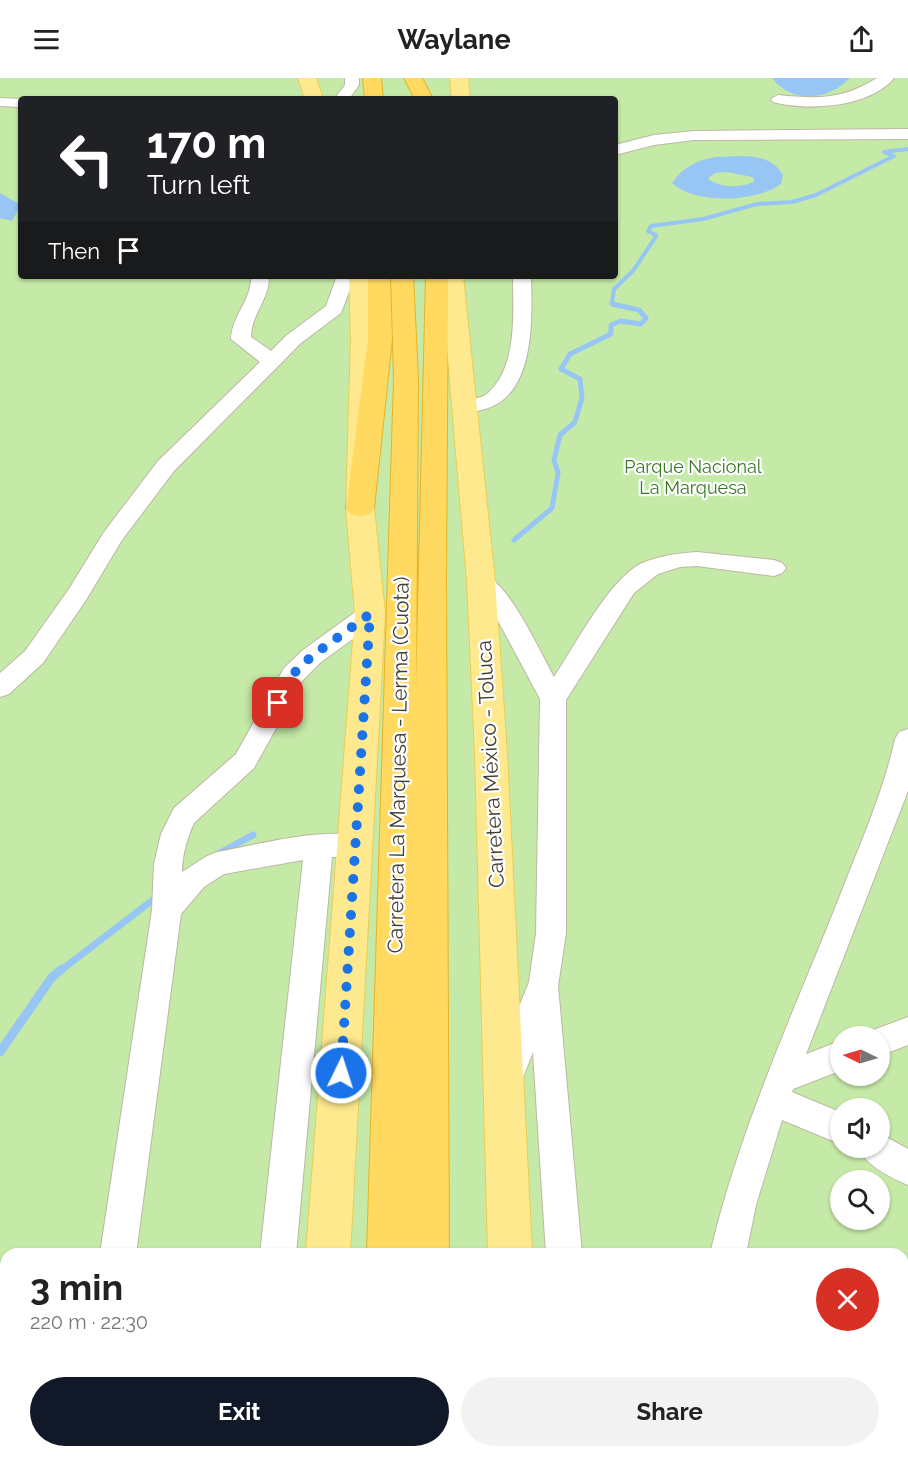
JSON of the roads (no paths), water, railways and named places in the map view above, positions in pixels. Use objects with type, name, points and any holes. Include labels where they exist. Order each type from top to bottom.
[{"type":"highway","points":[[372,78],[374,96]]},
{"type":"highway","points":[[413,78],[422,96]]},
{"type":"highway","points":[[360,507],[380,339],[379,279]]},
{"type":"highway","name":"Carretera La Marquesa - Lerma (Cuota)","points":[[389,1248],[406,378],[402,279]]},
{"type":"highway","name":"Carretera La Marquesa - Lerma (Cuota)","points":[[427,1248],[437,279]]},
{"type":"main road","points":[[308,78],[313,96]]},
{"type":"main road","points":[[459,78],[461,96]]},
{"type":"main road","points":[[328,1248],[370,614],[360,507],[363,338],[360,279]]},
{"type":"main road","name":"Carretera México - Toluca","points":[[452,279],[481,581],[491,754],[510,1248]]},
{"type":"street","points":[[343,96],[352,85],[352,78]]},
{"type":"street","points":[[778,99],[818,103],[838,102],[858,95],[887,78]]},
{"type":"street","points":[[0,102],[18,103]]},
{"type":"street","points":[[618,149],[668,137],[710,134],[863,136],[908,134]]},
{"type":"street","points":[[260,279],[261,291],[240,326],[241,339],[272,361]]},
{"type":"street","points":[[0,688],[34,657],[78,594],[112,537],[166,466],[294,339],[334,309],[345,279]]},
{"type":"street","points":[[465,408],[494,399],[505,387],[520,343],[522,279]]},
{"type":"street","points":[[553,699],[626,587],[650,569],[679,560],[697,559],[774,568]]},
{"type":"street","points":[[481,581],[505,611],[553,699],[551,933],[544,982],[564,1248]]},
{"type":"street","points":[[119,1248],[167,903],[168,864],[175,834],[184,816],[244,761],[293,674],[312,656],[370,614]]},
{"type":"street","points":[[731,1248],[752,1164],[778,1089],[894,791],[908,739]]},
{"type":"street","points":[[167,903],[194,879],[218,864],[319,846],[356,846]]},
{"type":"street","points":[[279,1248],[319,846]]},
{"type":"street","points":[[503,1087],[544,982]]},
{"type":"street","points":[[890,1038],[908,1031]]},
{"type":"street","points":[[778,1089],[830,1061]]},
{"type":"street","points":[[778,1089],[830,1122]]},
{"type":"street","points":[[890,1157],[908,1168]]},
{"type":"water","points":[[772,78],[850,78],[822,95],[800,96],[781,87]]},
{"type":"water","points":[[744,156],[762,158],[777,167],[783,175],[781,184],[757,195],[726,199],[695,195],[672,183],[686,169],[709,158]],"holes":[[[726,172],[753,177],[754,182],[737,186],[720,185],[709,180],[709,177],[715,173]]]},
{"type":"water","points":[[0,193],[18,203],[18,210],[12,221],[0,218]]},
{"type":"waterway","points":[[612,303],[614,289],[633,271],[655,238],[656,235],[648,231],[651,226],[703,219],[757,204],[792,202],[816,195],[894,156],[884,152],[908,149]]},
{"type":"waterway","points":[[514,540],[552,508],[558,473],[554,460],[560,435],[575,422],[582,398],[580,379],[561,369],[570,354],[611,334],[611,325],[621,321],[641,324],[646,318],[639,310],[612,303]]},
{"type":"waterway","points":[[216,855],[253,835]]},
{"type":"waterway","points":[[60,971],[158,896]]},
{"type":"waterway","points":[[0,1052],[52,977],[62,969]]},
{"type":"park label","name":"Parque Nacional La Marquesa","points":[[693,476]]}]
